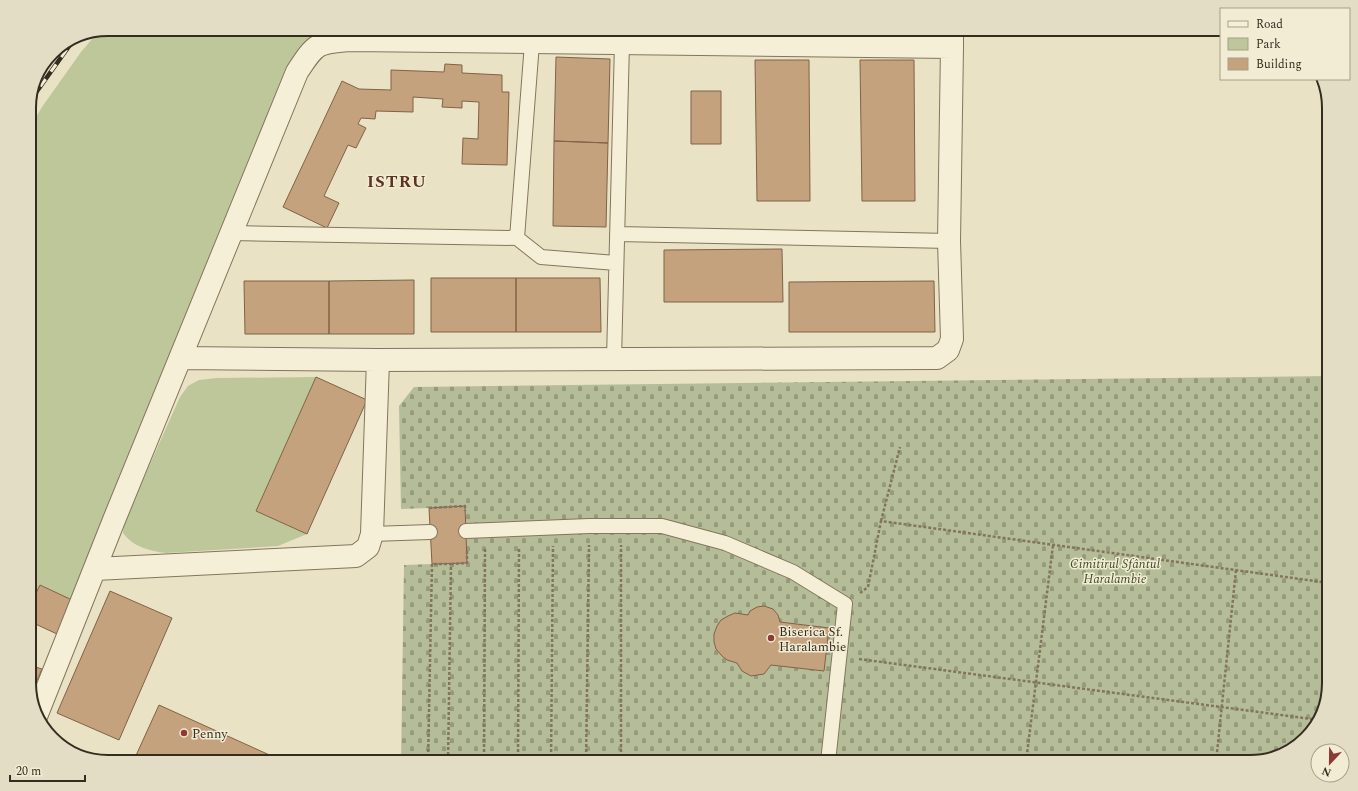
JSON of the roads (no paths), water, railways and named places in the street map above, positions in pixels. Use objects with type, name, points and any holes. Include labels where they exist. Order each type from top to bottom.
[{"type":"street","points":[[40,706],[296,72],[317,45],[346,36]]},
{"type":"street","points":[[181,358],[378,360],[937,358],[948,350],[952,339],[949,241],[952,38],[532,43],[393,36]]},
{"type":"street","points":[[95,569],[356,556],[368,547],[372,534],[378,360]]},
{"type":"lane","points":[[517,238],[532,43]]},
{"type":"lane","points":[[614,358],[622,43]]},
{"type":"lane","points":[[232,233],[517,238],[541,258],[616,263]]},
{"type":"lane","points":[[617,234],[949,241]]},
{"type":"lane","points":[[466,531],[621,525],[662,526],[725,543],[793,572],[844,604],[829,755]]},
{"type":"lane","points":[[372,534],[430,532]]},
{"type":"railway","points":[[38,90],[67,48]]},
{"type":"place","name":"Biserica Sf. Haralambie","points":[[771,638]]},
{"type":"place","name":"Penny","points":[[184,733]]},
{"type":"district","name":"ISTRU","points":[[397,181]]},
{"type":"park label","name":"Cimitirul Sfântul Haralambie","points":[[1115,570]]}]
